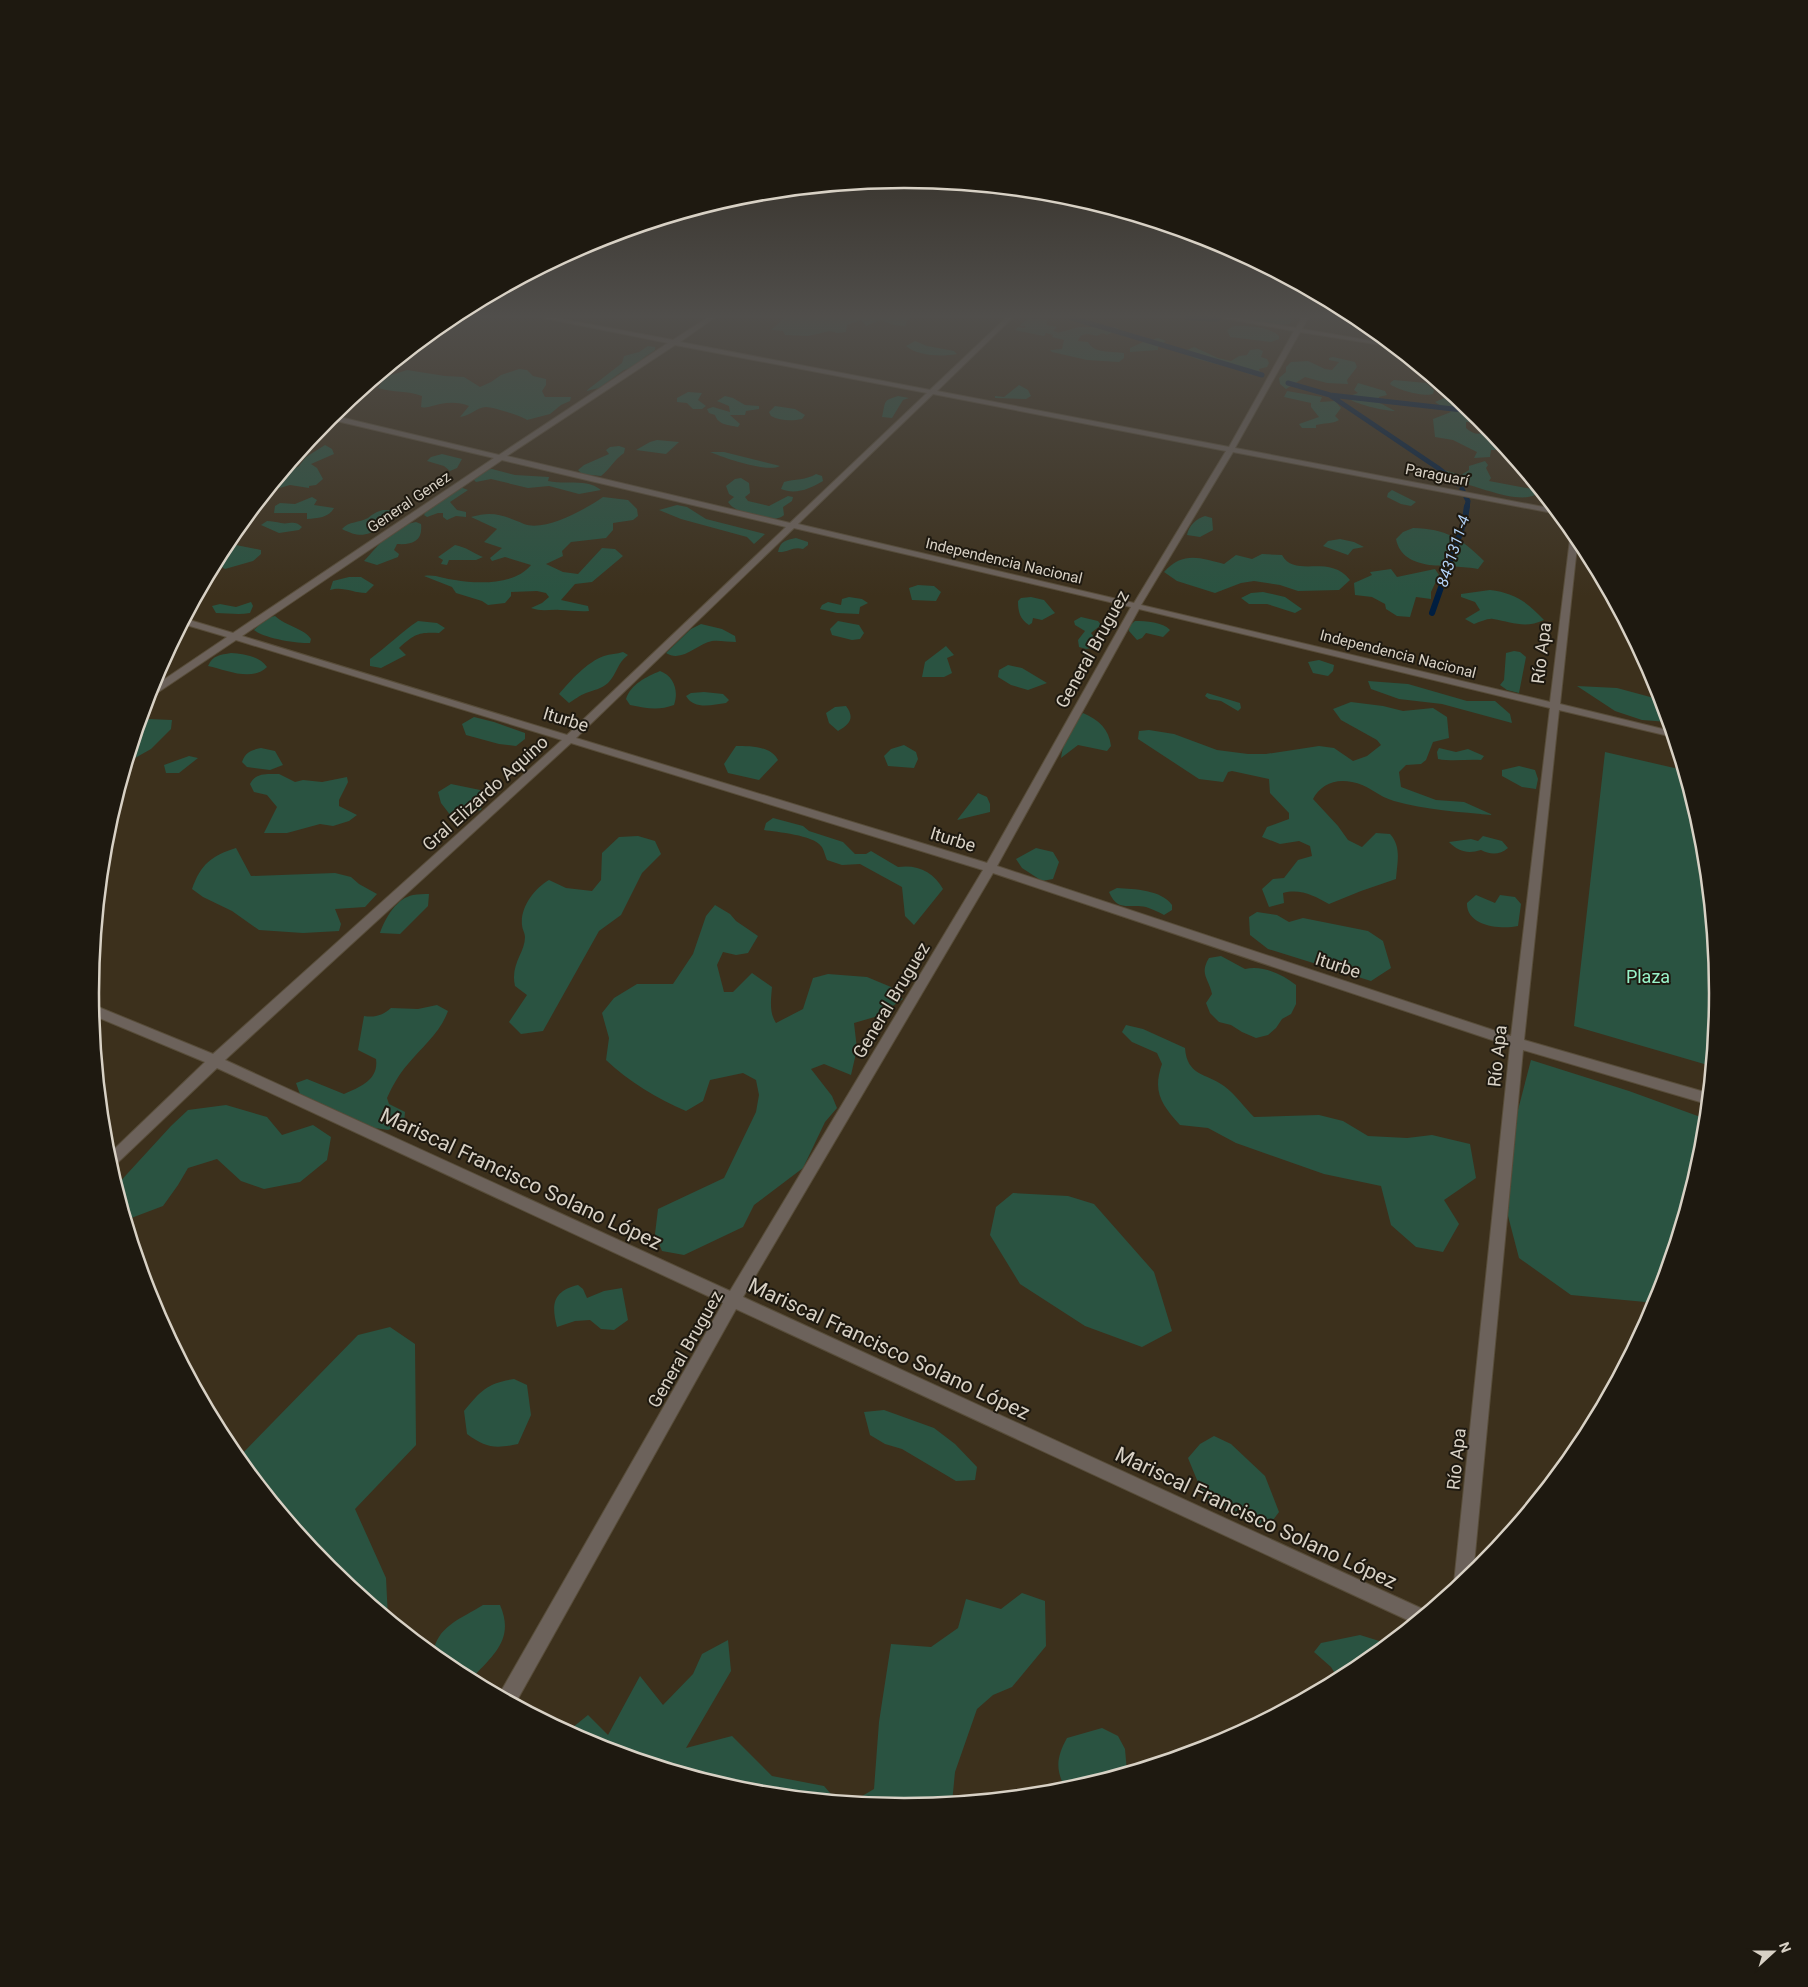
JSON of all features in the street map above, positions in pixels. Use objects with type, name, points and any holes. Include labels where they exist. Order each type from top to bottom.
[{"type":"street","name":"General Genez","points":[[159,688],[571,411]]},
{"type":"street","name":"Gral Elizardo Aquino","points":[[115,1157],[215,1061],[569,739],[910,411]]},
{"type":"street","name":"Paraguarí","points":[[1028,411],[1548,510]]},
{"type":"street","name":"General Bruguez","points":[[510,1696],[733,1300],[990,868],[1136,606],[1253,411]]},
{"type":"street","name":"Independencia Nacional","points":[[339,420],[1136,606],[1666,733]]},
{"type":"street","name":"Río Apa","points":[[1464,1571],[1517,1042],[1553,706],[1573,544]]},
{"type":"street","name":"Iturbe","points":[[190,623],[990,868],[1517,1042],[1702,1097]]},
{"type":"street","name":"Mariscal Francisco Solano López","points":[[99,1013],[215,1061],[1416,1615]]},
{"type":"green space","points":[[465,411],[475,411],[467,415],[460,417]]},
{"type":"green space","points":[[503,411],[554,411],[550,414],[527,420]]},
{"type":"green space","points":[[708,411],[726,411],[748,411],[745,415],[730,415],[740,424],[738,427],[724,424]]},
{"type":"green space","points":[[798,411],[805,415],[802,419],[786,420],[771,416],[769,412]]},
{"type":"green space","points":[[883,411],[896,411],[892,418],[882,417]]},
{"type":"green space","points":[[1314,411],[1339,411],[1335,416],[1339,420],[1316,425],[1316,428],[1302,428],[1299,424],[1319,417]]},
{"type":"green space","points":[[1449,411],[1459,411],[1471,422],[1466,422],[1466,428],[1472,432],[1482,433],[1497,450],[1491,450],[1490,457],[1474,458],[1477,452],[1453,440],[1435,437],[1433,419],[1451,412]]},
{"type":"green space","points":[[657,440],[679,442],[666,454],[636,450],[650,442]]},
{"type":"green space","points":[[325,445],[332,449],[334,454],[311,464],[317,468],[323,479],[316,485],[309,486],[309,488],[290,485],[277,489],[294,468],[299,466],[306,457]]},
{"type":"green space","points":[[619,446],[625,448],[624,453],[601,476],[582,474],[578,470],[584,465],[609,454],[606,450],[610,447]]},
{"type":"green space","points":[[710,452],[724,452],[780,466],[766,468],[756,466]]},
{"type":"green space","points":[[442,454],[462,459],[457,468],[450,471],[444,466],[427,461],[431,457]]},
{"type":"green space","points":[[1485,461],[1491,478],[1489,481],[1531,489],[1535,494],[1512,497],[1462,483],[1442,481],[1434,473],[1444,470],[1461,475],[1469,470],[1469,466]]},
{"type":"green space","points":[[492,469],[515,475],[549,477],[548,481],[589,484],[601,490],[579,494],[549,486],[528,488],[491,479],[476,482],[473,479],[483,470]]},
{"type":"green space","points":[[816,474],[822,476],[823,481],[797,491],[781,489],[784,482]]},
{"type":"green space","points":[[741,478],[749,483],[750,493],[745,497],[748,501],[769,506],[788,496],[793,497],[792,501],[783,507],[784,515],[772,519],[755,517],[732,506],[728,502],[734,497],[729,494],[726,486],[735,479]]},
{"type":"green space","points":[[460,487],[468,490],[450,502],[457,510],[466,512],[466,517],[456,516],[447,520],[443,517],[443,513],[427,517],[424,515],[428,507]]},
{"type":"green space","points":[[1392,490],[1416,502],[1411,506],[1401,504],[1387,497],[1388,493]]},
{"type":"green space","points":[[312,497],[317,500],[314,505],[334,508],[326,516],[307,519],[307,513],[274,513],[275,506],[280,503],[295,504]]},
{"type":"green space","points":[[603,497],[628,500],[637,509],[638,516],[633,520],[613,523],[613,530],[606,538],[571,542],[562,551],[563,556],[546,564],[563,572],[578,574],[602,548],[615,549],[623,556],[592,582],[575,584],[561,600],[588,606],[589,611],[531,608],[549,597],[546,593],[537,591],[511,592],[511,596],[505,603],[488,605],[482,601],[456,593],[452,587],[424,576],[464,581],[496,582],[516,576],[524,572],[531,565],[505,557],[492,561],[490,558],[502,548],[484,542],[497,529],[471,517],[493,514],[505,516],[533,526],[543,525],[576,513]]},
{"type":"green space","points":[[677,505],[687,507],[706,519],[765,534],[754,544],[747,537],[681,519],[659,510]]},
{"type":"green space","points":[[383,510],[391,510],[397,513],[384,522],[383,527],[377,530],[358,535],[342,529],[348,525],[365,520]]},
{"type":"green space","points":[[1205,516],[1212,518],[1213,530],[1200,537],[1187,535],[1193,523]]},
{"type":"green space","points":[[267,521],[294,523],[302,527],[299,530],[279,533],[261,525]]},
{"type":"green space","points":[[416,522],[421,524],[419,538],[412,543],[397,544],[394,550],[399,554],[398,557],[377,565],[364,561],[393,532],[407,524]]},
{"type":"green space","points":[[1413,528],[1435,530],[1452,536],[1468,546],[1484,561],[1478,569],[1430,565],[1408,558],[1400,550],[1396,539],[1403,532]]},
{"type":"green space","points":[[796,538],[808,542],[808,545],[803,549],[796,548],[778,552],[780,545],[789,539]]},
{"type":"green space","points":[[1340,539],[1354,542],[1364,547],[1353,549],[1348,555],[1323,546],[1328,541]]},
{"type":"green space","points":[[235,545],[261,550],[261,554],[253,561],[225,569],[222,567]]},
{"type":"green space","points":[[455,545],[483,557],[476,560],[449,560],[447,565],[441,564],[443,560],[438,557]]},
{"type":"green space","points":[[1262,554],[1282,555],[1288,562],[1295,565],[1332,568],[1342,572],[1350,580],[1339,590],[1298,591],[1280,585],[1254,581],[1241,583],[1215,593],[1177,581],[1164,572],[1171,565],[1185,559],[1199,558],[1224,564],[1236,555],[1252,559]]},
{"type":"green space","points":[[1391,569],[1397,577],[1435,569],[1439,575],[1431,592],[1431,599],[1416,597],[1410,617],[1397,616],[1386,609],[1385,604],[1372,597],[1355,595],[1354,583],[1372,575],[1370,572]]},
{"type":"green space","points":[[349,577],[361,577],[374,585],[366,593],[339,589],[330,590],[333,581]]},
{"type":"green space","points":[[918,585],[934,586],[941,592],[936,601],[912,600],[909,588]]},
{"type":"green space","points":[[1490,590],[1507,593],[1520,599],[1544,620],[1525,624],[1491,619],[1474,624],[1465,619],[1480,610],[1475,602],[1461,597],[1461,594]]},
{"type":"green space","points":[[1263,592],[1285,597],[1302,609],[1295,613],[1267,604],[1249,604],[1241,598],[1251,593]]},
{"type":"green space","points":[[849,597],[862,599],[868,603],[860,607],[859,614],[837,613],[820,609],[822,605],[828,602],[841,605],[842,599]]},
{"type":"green space","points":[[1031,597],[1044,600],[1055,613],[1042,620],[1033,618],[1032,623],[1029,625],[1020,615],[1018,601],[1021,598]]},
{"type":"green space","points":[[251,602],[253,606],[250,613],[246,614],[216,613],[212,606],[220,604],[236,607]]},
{"type":"green space","points":[[275,616],[308,636],[311,639],[310,643],[281,640],[265,636],[254,630],[266,618]]},
{"type":"green space","points":[[1081,617],[1098,621],[1101,625],[1091,633],[1099,644],[1098,647],[1086,649],[1079,647],[1078,640],[1085,631],[1075,625],[1074,621]]},
{"type":"green space","points":[[418,621],[437,623],[445,628],[439,633],[426,633],[413,637],[399,648],[406,655],[381,668],[370,666],[370,659]]},
{"type":"green space","points":[[838,621],[859,625],[864,633],[860,639],[852,640],[832,635],[830,629]]},
{"type":"green space","points":[[1135,621],[1159,624],[1170,630],[1163,637],[1146,633],[1137,640],[1129,631],[1129,626]]},
{"type":"green space","points":[[701,624],[722,629],[735,636],[736,642],[712,641],[678,656],[666,653],[691,629]]},
{"type":"green space","points":[[946,646],[954,655],[947,658],[952,673],[944,677],[922,677],[925,662]]},
{"type":"green space","points":[[623,652],[628,655],[622,661],[611,680],[605,685],[569,703],[559,694],[591,663],[604,656]]},
{"type":"green space","points":[[1520,652],[1526,657],[1519,693],[1507,690],[1500,685],[1504,680],[1506,653]]},
{"type":"green space","points":[[231,653],[256,658],[267,667],[254,674],[239,674],[208,666],[210,662],[220,655]]},
{"type":"green space","points":[[1319,660],[1334,665],[1333,671],[1328,676],[1313,673],[1308,662]]},
{"type":"green space","points":[[1008,665],[1022,668],[1047,683],[1028,690],[1011,685],[998,677],[999,670]]},
{"type":"green space","points":[[660,671],[672,680],[676,694],[674,705],[647,708],[630,705],[626,699],[631,689],[644,679]]},
{"type":"green space","points":[[1368,681],[1408,684],[1467,701],[1495,701],[1510,714],[1512,723],[1442,704],[1399,699],[1371,689]]},
{"type":"green space","points":[[1577,686],[1617,688],[1653,698],[1662,722],[1642,720],[1615,711]]},
{"type":"green space","points":[[691,693],[723,694],[729,700],[726,703],[704,706],[694,703],[686,696]]},
{"type":"green space","points":[[1207,693],[1240,703],[1241,708],[1238,711],[1221,701],[1209,699],[1205,696]]},
{"type":"green space","points":[[1351,702],[1383,706],[1403,711],[1433,708],[1447,717],[1449,738],[1433,742],[1426,760],[1421,764],[1406,765],[1399,772],[1401,787],[1436,800],[1464,802],[1493,815],[1418,807],[1389,799],[1363,785],[1352,782],[1340,781],[1324,786],[1313,799],[1348,840],[1362,847],[1376,833],[1390,834],[1394,839],[1398,861],[1396,879],[1329,904],[1301,892],[1283,893],[1284,903],[1269,907],[1262,889],[1273,879],[1284,878],[1298,860],[1312,856],[1310,846],[1299,841],[1280,844],[1262,837],[1267,827],[1289,819],[1289,813],[1270,793],[1269,779],[1232,771],[1228,772],[1223,782],[1199,779],[1138,739],[1139,731],[1149,730],[1174,734],[1217,750],[1248,754],[1266,754],[1319,746],[1334,748],[1353,761],[1367,756],[1381,745],[1377,740],[1341,720],[1333,709]]},
{"type":"green space","points":[[846,706],[851,717],[846,726],[838,731],[829,723],[826,713],[835,707]]},
{"type":"green space","points":[[1083,713],[1102,726],[1108,735],[1111,746],[1107,751],[1078,745],[1061,758],[1069,734]]},
{"type":"green space","points":[[474,717],[525,733],[525,739],[516,746],[499,744],[466,735],[462,724]]},
{"type":"green space","points":[[147,720],[172,720],[171,729],[151,749],[134,758],[141,735]]},
{"type":"green space","points":[[904,745],[916,752],[918,759],[914,768],[888,766],[884,756],[891,749]]},
{"type":"green space","points":[[736,746],[765,749],[775,755],[778,760],[759,780],[728,773],[724,764]]},
{"type":"green space","points":[[261,748],[275,751],[283,765],[270,770],[247,767],[242,762],[247,753]]},
{"type":"green space","points":[[1439,748],[1456,752],[1468,749],[1484,756],[1481,760],[1438,759],[1437,752]]},
{"type":"green space","name":"Plaza","points":[[1605,752],[1677,769],[1694,836],[1708,941],[1709,994],[1706,1065],[1574,1026]]},
{"type":"green space","points":[[189,756],[198,758],[179,773],[166,773],[164,765]]},
{"type":"green space","points":[[1519,766],[1535,770],[1538,779],[1536,789],[1522,787],[1502,776],[1502,770]]},
{"type":"green space","points":[[266,774],[279,774],[295,782],[303,780],[322,782],[347,777],[348,782],[339,800],[339,806],[357,815],[349,821],[333,826],[320,824],[287,833],[264,833],[277,807],[267,795],[254,792],[250,784],[255,777]]},
{"type":"green space","points":[[451,784],[485,791],[481,810],[451,816],[441,803],[438,792]]},
{"type":"green space","points":[[978,793],[987,797],[990,804],[990,812],[957,820]]},
{"type":"green space","points":[[773,818],[803,826],[809,831],[843,842],[855,854],[866,854],[871,851],[898,867],[905,866],[924,870],[935,878],[943,889],[914,925],[905,916],[902,887],[860,864],[842,865],[827,860],[822,847],[811,839],[764,830],[766,823]]},
{"type":"green space","points":[[638,836],[655,841],[661,854],[642,873],[621,915],[599,931],[543,1031],[521,1034],[509,1022],[527,995],[515,986],[514,978],[514,971],[524,943],[525,936],[522,918],[526,905],[534,893],[549,880],[566,888],[592,891],[601,880],[602,853],[619,837]]},
{"type":"green space","points":[[1483,836],[1502,841],[1508,848],[1495,854],[1481,850],[1468,852],[1456,848],[1449,842],[1471,839],[1478,841]]},
{"type":"green space","points":[[236,848],[251,876],[335,873],[351,877],[377,894],[365,907],[335,909],[341,924],[339,931],[303,933],[259,930],[232,911],[203,897],[192,889],[199,873],[208,862],[220,854]]},
{"type":"green space","points":[[1036,848],[1053,852],[1059,862],[1053,879],[1042,881],[1022,868],[1016,859]]},
{"type":"green space","points":[[1117,888],[1155,893],[1162,896],[1172,905],[1172,910],[1164,915],[1146,907],[1120,905],[1112,899],[1109,892]]},
{"type":"green space","points":[[429,894],[428,906],[400,934],[380,933],[392,909],[402,900],[413,895]]},
{"type":"green space","points":[[1476,895],[1495,903],[1500,895],[1515,897],[1521,904],[1518,926],[1494,927],[1472,917],[1468,911],[1467,903]]},
{"type":"green space","points":[[715,905],[758,936],[748,953],[736,955],[723,952],[717,965],[724,992],[733,992],[752,973],[772,987],[771,1010],[776,1023],[803,1009],[813,978],[828,974],[867,977],[891,987],[903,999],[878,1016],[854,1023],[857,1049],[851,1075],[824,1064],[811,1069],[832,1096],[837,1108],[825,1122],[803,1168],[754,1205],[743,1227],[684,1255],[662,1251],[655,1234],[658,1209],[724,1178],[756,1112],[759,1095],[756,1080],[743,1073],[710,1080],[703,1101],[686,1111],[644,1089],[606,1060],[609,1038],[602,1013],[614,998],[637,984],[673,984],[693,954],[706,916]]},
{"type":"green space","points":[[1257,912],[1277,915],[1289,922],[1303,918],[1368,931],[1383,941],[1391,968],[1371,981],[1268,949],[1250,935],[1249,917]]},
{"type":"green space","points":[[1221,956],[1245,969],[1259,968],[1272,971],[1296,985],[1296,1004],[1291,1014],[1282,1019],[1268,1035],[1256,1038],[1231,1025],[1219,1022],[1210,1013],[1206,1003],[1212,994],[1205,968],[1209,958]]},
{"type":"green space","points":[[437,1005],[448,1011],[445,1019],[436,1033],[402,1072],[387,1098],[389,1104],[405,1112],[404,1123],[388,1130],[368,1127],[316,1101],[301,1097],[296,1083],[307,1079],[344,1094],[367,1082],[375,1072],[376,1059],[358,1050],[364,1016],[372,1017],[379,1015],[391,1008],[418,1009]]},
{"type":"green space","points":[[1126,1025],[1143,1029],[1185,1048],[1189,1064],[1193,1069],[1224,1086],[1254,1117],[1319,1115],[1343,1121],[1368,1136],[1407,1138],[1432,1135],[1470,1144],[1476,1178],[1444,1200],[1459,1224],[1443,1252],[1416,1247],[1391,1225],[1381,1186],[1324,1174],[1236,1143],[1208,1128],[1180,1125],[1160,1098],[1158,1083],[1162,1064],[1157,1053],[1132,1042],[1122,1032]]},
{"type":"green space","points":[[1531,1060],[1629,1091],[1699,1117],[1694,1151],[1682,1202],[1667,1252],[1648,1302],[1571,1295],[1519,1258],[1502,1193],[1507,1152]]},
{"type":"green space","points":[[226,1105],[267,1117],[282,1135],[313,1125],[331,1137],[327,1160],[300,1182],[264,1189],[241,1181],[217,1159],[188,1168],[163,1206],[131,1218],[121,1181],[188,1110]]},
{"type":"green space","points":[[1013,1193],[1068,1196],[1094,1204],[1154,1272],[1172,1331],[1142,1347],[1085,1326],[1020,1284],[990,1235],[996,1207]]},
{"type":"green space","points":[[578,1285],[583,1289],[587,1298],[604,1291],[622,1288],[628,1320],[614,1330],[601,1329],[590,1320],[575,1321],[557,1327],[554,1312],[556,1300],[563,1291]]},
{"type":"green space","points":[[390,1327],[415,1344],[416,1445],[355,1509],[386,1578],[388,1611],[335,1563],[299,1524],[265,1484],[243,1453],[358,1335]]},
{"type":"green space","points":[[514,1379],[527,1385],[531,1415],[518,1444],[503,1447],[485,1445],[467,1434],[464,1411],[480,1393],[491,1385]]},
{"type":"green space","points":[[884,1410],[934,1428],[955,1444],[977,1467],[975,1480],[956,1481],[902,1449],[885,1444],[870,1435],[864,1412]]},
{"type":"green space","points":[[1214,1436],[1231,1444],[1265,1476],[1279,1512],[1267,1528],[1240,1513],[1204,1497],[1188,1458],[1200,1444]]},
{"type":"green space","points":[[1022,1593],[1045,1601],[1046,1646],[1012,1687],[993,1695],[977,1709],[955,1772],[953,1797],[904,1799],[860,1797],[874,1789],[879,1722],[891,1644],[931,1647],[958,1628],[966,1599],[1001,1609]]},
{"type":"green space","points":[[483,1605],[500,1605],[504,1616],[505,1626],[501,1644],[475,1675],[435,1647],[444,1630],[458,1619]]},
{"type":"green space","points":[[1360,1635],[1381,1641],[1335,1673],[1331,1667],[1314,1652],[1321,1643]]},
{"type":"green space","points":[[728,1640],[731,1671],[686,1748],[732,1736],[772,1776],[824,1786],[832,1795],[799,1792],[747,1783],[696,1771],[645,1756],[573,1727],[588,1715],[608,1735],[640,1676],[663,1705],[693,1674],[702,1654]]},
{"type":"green space","points":[[1102,1728],[1118,1736],[1125,1749],[1127,1767],[1062,1783],[1058,1765],[1067,1738]]},
{"type":"waterway","name":"8431311-4","points":[[1353,411],[1438,468],[1458,484]]},
{"type":"waterway","name":"8431311-4","points":[[1462,489],[1468,501],[1467,507]]},
{"type":"waterway","name":"8431311-4","points":[[1432,613],[1465,519],[1467,506]]}]
